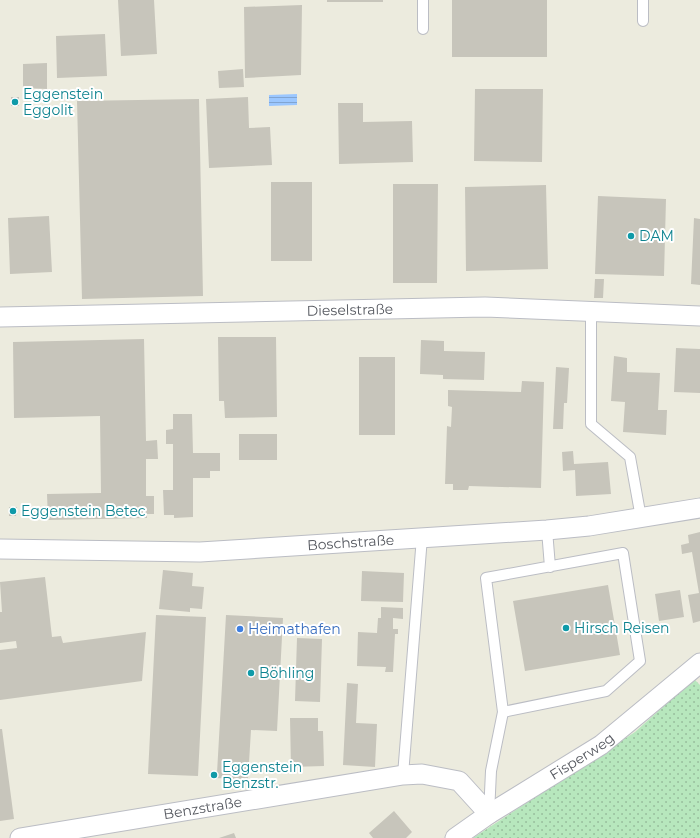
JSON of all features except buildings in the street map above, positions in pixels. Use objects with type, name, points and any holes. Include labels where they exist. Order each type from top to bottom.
[{"type":"street","name":"Dieselstraße","points":[[0,316],[485,307],[700,316]]},
{"type":"street","name":"Boschstraße","points":[[0,549],[200,552],[547,530],[589,526],[700,508]]},
{"type":"street","name":"Fisperweg","points":[[455,838],[489,814],[601,744],[700,663]]},
{"type":"street","name":"Benzstraße","points":[[20,838],[403,775],[422,774],[459,781],[489,814]]},
{"type":"lane","points":[[423,0],[423,29]]},
{"type":"lane","points":[[643,0],[643,21]]},
{"type":"lane","points":[[591,311],[591,424],[630,457],[641,518]]},
{"type":"lane","points":[[547,530],[550,567]]},
{"type":"lane","points":[[403,775],[422,537]]},
{"type":"lane","points":[[489,814],[491,771],[503,712],[486,578],[623,553],[640,661],[606,691],[503,712]]},
{"type":"green space","points":[[694,679],[700,685],[700,838],[473,838],[635,732]]},
{"type":"water","points":[[297,94],[297,105],[269,106],[269,95]]},
{"type":"place","name":"Eggenstein Eggolit","points":[[15,102]]},
{"type":"place","name":"DAM","points":[[631,236]]},
{"type":"place","name":"Eggenstein Betec","points":[[13,511]]},
{"type":"place","name":"Hirsch Reisen","points":[[566,628]]},
{"type":"place","name":"Heimathafen","points":[[240,629]]},
{"type":"place","name":"Böhling","points":[[251,673]]},
{"type":"place","name":"Eggenstein Benzstr.","points":[[214,775]]}]
